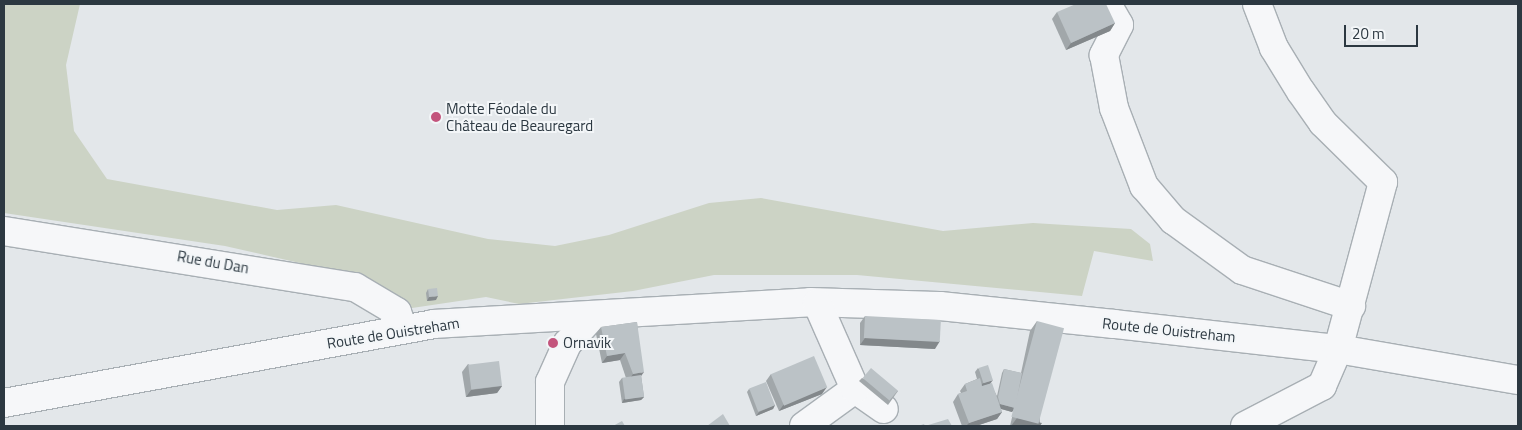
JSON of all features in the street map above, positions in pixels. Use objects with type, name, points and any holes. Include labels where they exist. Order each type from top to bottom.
[{"type":"street","points":[[1245,426],[1322,386],[1338,349],[1351,306],[1383,182],[1323,123],[1301,92],[1274,48],[1257,4]]},
{"type":"street","points":[[1117,6],[1119,25],[1104,55],[1114,108],[1144,186],[1173,220],[1242,270],[1351,306]]},
{"type":"street","name":"Rue du Dan","points":[[4,232],[355,287],[397,312],[403,329]]},
{"type":"street","points":[[817,303],[855,389],[884,409]]},
{"type":"street","name":"Route de Ouistreham","points":[[4,403],[403,329],[593,315],[817,303],[940,306],[1338,349],[1518,380]]},
{"type":"street","points":[[550,426],[550,382],[567,344],[593,315]]},
{"type":"street","points":[[804,426],[855,389]]},
{"type":"shaded area","points":[[4,4],[80,4],[66,65],[74,131],[107,179],[277,210],[336,205],[488,239],[555,246],[609,235],[709,203],[761,198],[943,231],[1033,223],[1131,229],[1150,244],[1153,261],[1094,251],[1082,296],[857,275],[714,275],[633,291],[519,304],[486,297],[412,308],[357,276],[225,246],[4,213]]},
{"type":"building","points":[[1076,4],[1106,4],[1115,23],[1071,43],[1057,12]]},
{"type":"building","points":[[437,288],[438,296],[429,297],[428,289]]},
{"type":"building","points":[[865,316],[941,320],[940,342],[864,338]]},
{"type":"building","points":[[1037,321],[1064,328],[1038,424],[1011,417]]},
{"type":"building","points":[[637,322],[644,372],[633,374],[625,353],[607,356],[601,327]]},
{"type":"building","points":[[814,356],[827,387],[784,406],[771,374]]},
{"type":"building","points":[[499,361],[502,386],[471,390],[468,365]]},
{"type":"building","points":[[988,365],[993,380],[983,383],[978,368]]},
{"type":"building","points":[[871,368],[898,390],[889,400],[863,378]]},
{"type":"building","points":[[1004,369],[1022,373],[1015,408],[1000,404],[998,397]]},
{"type":"building","points":[[641,375],[644,397],[625,399],[622,378]]},
{"type":"building","points":[[980,378],[982,386],[992,383],[1002,412],[969,423],[958,394],[967,391],[965,384]]},
{"type":"building","points":[[766,382],[775,405],[758,412],[749,388]]},
{"type":"building","points":[[723,414],[730,426],[707,426]]},
{"type":"building","points":[[948,419],[952,426],[925,426]]},
{"type":"building","points":[[622,421],[625,426],[613,426]]},
{"type":"place","name":"Motte Féodale du Château de Beauregard","points":[[436,117]]},
{"type":"place","name":"Ornavik","points":[[553,343]]}]
